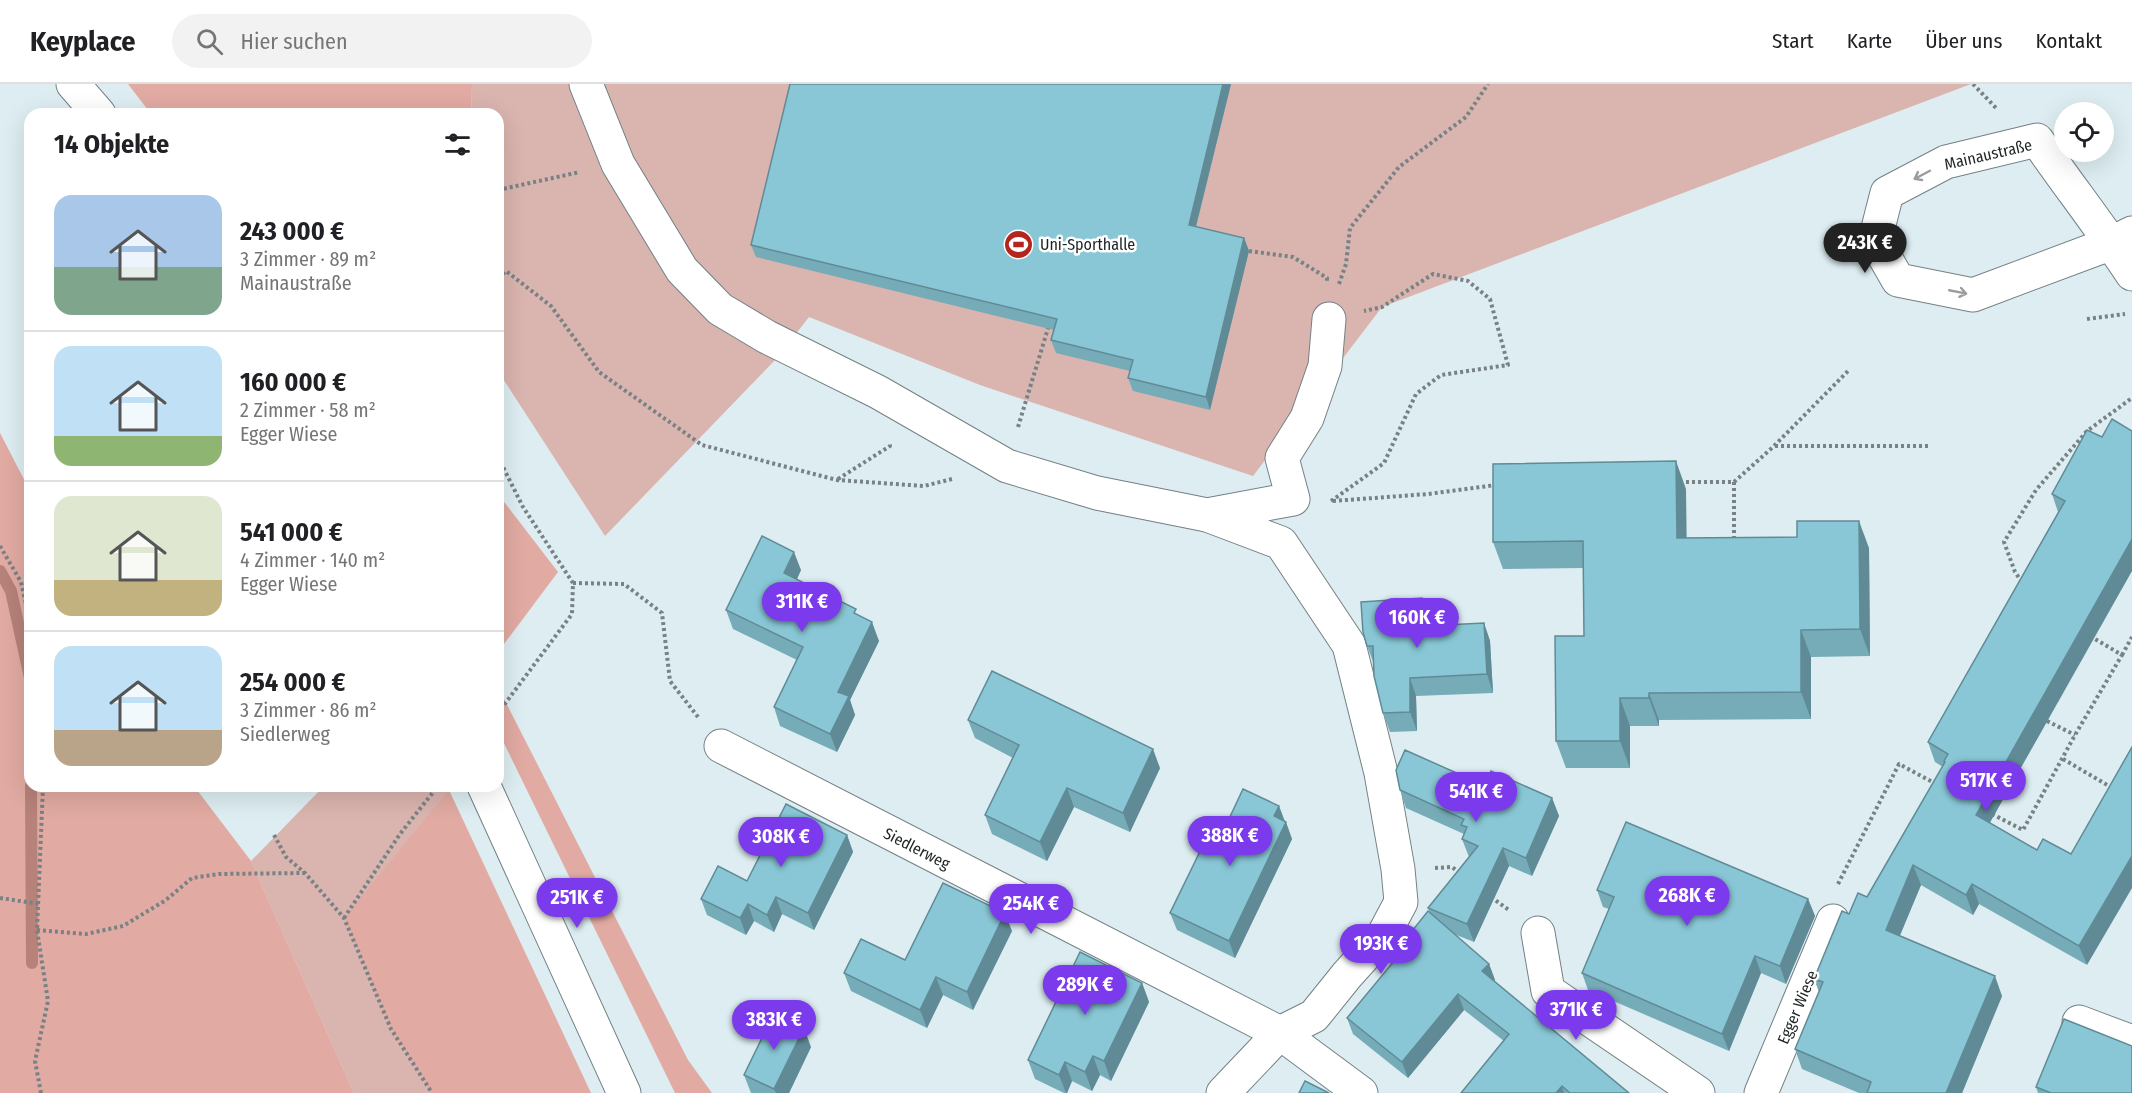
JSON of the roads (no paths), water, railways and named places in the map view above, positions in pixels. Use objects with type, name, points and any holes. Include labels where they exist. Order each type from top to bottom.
[{"type":"street","points":[[73,84],[94,108]]},
{"type":"street","points":[[586,84],[618,164],[682,270],[720,309],[766,337],[878,392],[1007,466],[1097,493],[1207,515],[1281,543],[1314,591],[1348,645],[1381,773],[1398,869],[1401,902],[1384,934],[1314,1016],[1280,1033],[1223,1093]]},
{"type":"street","name":"Mainaustraße","points":[[2122,238],[1973,295],[1898,280],[1875,240],[1887,193],[1946,162],[2037,140],[2075,195],[2122,238],[2132,274]]},
{"type":"street","points":[[1207,515],[1293,499],[1282,458],[1307,418],[1325,366],[1329,319]]},
{"type":"street","name":"Siedlerweg","points":[[721,746],[1280,1033],[1361,1093]]},
{"type":"street","points":[[487,792],[624,1093]]},
{"type":"street","name":"Egger Wiese","points":[[1761,1093],[1833,921]]},
{"type":"street","points":[[1538,933],[1548,991],[1698,1093]]},
{"type":"street","points":[[2079,1022],[2132,1042]]},
{"type":"waterway","points":[[0,571],[11,591],[24,651]]},
{"type":"waterway","points":[[31,792],[32,963]]},
{"type":"place","name":"Uni-Sporthalle","points":[[1019,244]]}]
